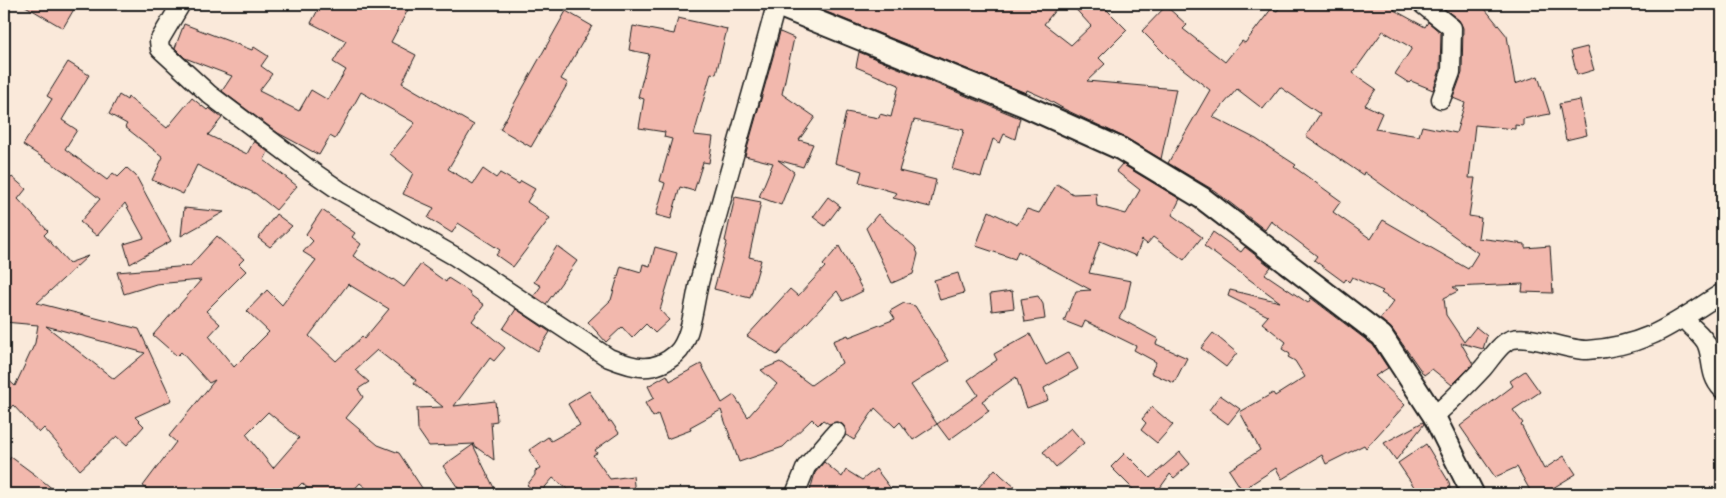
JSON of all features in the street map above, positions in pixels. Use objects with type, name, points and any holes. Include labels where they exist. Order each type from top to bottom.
[{"type":"street","points":[[181,4],[159,41],[160,50],[210,95],[339,190],[456,257],[609,358],[632,368],[657,366],[677,354],[685,341],[700,281],[781,5],[1023,105],[1121,149],[1202,198],[1382,336],[1434,416],[1473,494]]},
{"type":"street","points":[[1422,4],[1452,28],[1451,72],[1441,99]]},
{"type":"street","points":[[1434,416],[1456,397],[1506,342],[1526,339],[1576,351],[1602,349],[1652,336],[1722,293]]},
{"type":"street","points":[[1684,318],[1687,324],[1706,341],[1710,366],[1722,390]]},
{"type":"street","points":[[795,494],[806,467],[836,432]]},
{"type":"building","points":[[22,4],[77,4],[63,28]]},
{"type":"building","points":[[321,4],[411,4],[391,42],[416,55],[402,83],[474,125],[448,169],[473,184],[483,169],[496,178],[500,173],[519,184],[521,181],[535,189],[527,202],[550,218],[513,267],[496,255],[500,250],[458,223],[452,233],[428,218],[434,208],[403,194],[413,173],[390,154],[415,123],[361,92],[335,139],[330,136],[319,155],[278,133],[222,91],[232,76],[185,58],[175,48],[184,24],[252,50],[254,47],[268,56],[261,66],[272,74],[259,91],[299,111],[311,90],[328,100],[346,70],[333,62],[346,41],[311,23]]},
{"type":"building","points":[[807,4],[1060,4],[1044,24],[1071,45],[1091,26],[1071,4],[1101,4],[1127,30],[1099,58],[1105,64],[1087,81],[1176,89],[1161,159],[1126,138],[1027,90],[1026,93]]},
{"type":"building","points":[[1282,4],[1399,4],[1394,10],[1425,27],[1428,22],[1441,33],[1440,70],[1433,90],[1411,81],[1409,83],[1395,74],[1412,48],[1383,31],[1353,73],[1376,89],[1365,105],[1382,113],[1375,129],[1419,136],[1422,126],[1456,133],[1465,103],[1453,98],[1462,73],[1463,28],[1459,20],[1441,6],[1443,4],[1481,4],[1507,36],[1515,84],[1538,76],[1550,114],[1523,119],[1523,126],[1515,125],[1515,129],[1475,125],[1469,178],[1475,178],[1469,216],[1481,218],[1478,238],[1525,244],[1525,248],[1550,246],[1553,293],[1522,292],[1523,284],[1453,287],[1458,291],[1444,298],[1446,315],[1464,342],[1476,327],[1487,336],[1483,349],[1461,343],[1473,364],[1452,385],[1432,369],[1424,375],[1392,329],[1380,319],[1394,301],[1381,293],[1383,291],[1352,277],[1349,282],[1346,279],[1344,282],[1314,260],[1317,256],[1271,221],[1265,230],[1215,191],[1168,163],[1210,90],[1169,58],[1142,31],[1166,6],[1187,25],[1183,29],[1225,62],[1242,41],[1245,43],[1272,8],[1277,11]],"holes":[[[1280,87],[1320,114],[1306,136],[1363,175],[1364,172],[1478,253],[1468,269],[1383,220],[1371,239],[1333,212],[1341,201],[1294,167],[1296,165],[1256,139],[1213,117],[1237,89],[1263,109]]]},
{"type":"building","points":[[566,11],[592,26],[561,79],[568,83],[531,147],[500,129]]},
{"type":"building","points":[[678,18],[727,29],[716,74],[711,73],[694,135],[713,137],[709,163],[703,162],[694,191],[680,187],[671,219],[656,215],[665,183],[660,181],[672,139],[664,137],[665,132],[639,128],[644,99],[638,97],[649,54],[629,50],[633,26],[674,34]]},
{"type":"building","points":[[780,32],[794,38],[782,94],[815,117],[799,140],[813,144],[803,167],[778,160],[794,172],[781,205],[759,197],[773,163],[745,156]]},
{"type":"building","points":[[1587,47],[1594,70],[1577,75],[1571,51]]},
{"type":"building","points":[[859,52],[1020,118],[1015,139],[1004,134],[1000,143],[993,139],[981,177],[952,169],[964,130],[914,120],[899,171],[936,180],[930,207],[893,198],[897,193],[859,182],[862,171],[835,163],[846,112],[879,118],[880,114],[891,117],[899,85],[856,67]]},
{"type":"building","points":[[68,62],[89,75],[62,120],[77,130],[65,149],[107,180],[113,173],[118,177],[127,168],[136,176],[171,241],[130,264],[124,244],[144,238],[125,203],[97,236],[80,222],[100,199],[70,175],[23,145],[52,99],[47,96]]},
{"type":"building","points":[[119,95],[127,100],[128,97],[167,128],[192,98],[207,110],[209,108],[222,118],[208,135],[247,154],[254,141],[268,152],[264,160],[297,186],[276,210],[256,194],[197,165],[183,194],[152,180],[163,157],[125,127],[127,124],[109,114]]},
{"type":"building","points":[[1580,100],[1587,135],[1566,140],[1559,104]]},
{"type":"building","points":[[1122,164],[1180,199],[1172,215],[1202,237],[1184,260],[1153,237],[1147,244],[1142,240],[1136,256],[1100,241],[1089,273],[1131,281],[1125,308],[1119,318],[1158,339],[1156,344],[1187,358],[1174,383],[1151,373],[1156,362],[1134,350],[1136,346],[1085,321],[1082,328],[1064,321],[1076,291],[1091,290],[1018,251],[1015,259],[976,246],[989,211],[1017,225],[1027,209],[1039,213],[1057,184],[1073,194],[1096,193],[1097,206],[1126,214],[1140,190],[1116,171]]},
{"type":"building","points":[[12,177],[26,189],[18,199],[48,231],[44,235],[69,263],[88,256],[37,303],[139,329],[172,400],[135,417],[144,426],[127,445],[117,436],[80,470],[44,428],[39,433],[13,405],[4,415],[4,376],[15,386],[35,343],[38,325],[4,322],[5,184]],"holes":[[[46,326],[145,353],[114,379]]]},
{"type":"building","points":[[735,197],[761,202],[749,257],[761,260],[750,298],[714,289],[727,242],[725,241]]},
{"type":"building","points":[[828,197],[840,206],[825,226],[813,217]]},
{"type":"building","points":[[184,208],[224,212],[181,236]]},
{"type":"building","points":[[322,210],[355,233],[352,237],[361,244],[353,256],[392,280],[404,287],[421,264],[446,282],[448,278],[470,292],[469,294],[484,305],[472,321],[505,348],[494,361],[490,358],[454,406],[495,401],[497,421],[491,422],[494,460],[473,445],[497,494],[462,494],[443,466],[474,444],[429,446],[418,430],[417,408],[443,407],[414,383],[416,380],[377,350],[355,370],[369,382],[358,389],[363,397],[346,418],[378,445],[399,453],[426,494],[373,494],[360,483],[350,494],[314,494],[302,483],[291,494],[154,494],[143,486],[176,442],[169,436],[215,380],[209,383],[181,352],[177,356],[153,335],[201,280],[156,284],[124,294],[117,272],[190,266],[217,236],[244,259],[239,264],[246,271],[206,311],[220,324],[209,336],[234,367],[269,332],[247,311],[267,290],[282,305],[316,260],[303,252],[313,241],[306,234]],"holes":[[[348,284],[389,309],[364,339],[362,337],[336,361],[309,336]],[[268,412],[299,438],[273,468],[246,434]]]},
{"type":"building","points":[[276,214],[292,226],[270,247],[258,238]]},
{"type":"building","points":[[878,214],[915,247],[918,254],[913,274],[892,283],[866,228]]},
{"type":"building","points":[[1213,232],[1241,252],[1245,247],[1271,267],[1265,274],[1308,303],[1311,298],[1373,345],[1388,368],[1375,376],[1405,405],[1366,448],[1364,445],[1326,464],[1322,455],[1282,479],[1276,468],[1242,490],[1229,470],[1260,450],[1240,412],[1273,393],[1275,396],[1305,377],[1295,361],[1288,357],[1290,354],[1282,349],[1286,342],[1262,323],[1268,316],[1228,296],[1230,290],[1280,302],[1204,246]]},
{"type":"building","points":[[557,246],[577,261],[546,304],[534,296],[541,286],[534,282]]},
{"type":"building","points":[[839,246],[863,291],[843,301],[837,291],[777,355],[747,336],[790,289],[798,296],[825,267],[823,265]]},
{"type":"building","points":[[655,247],[677,253],[660,310],[669,320],[655,333],[646,324],[632,338],[622,327],[606,342],[588,322],[611,300],[621,266],[641,272],[643,264],[650,266]]},
{"type":"building","points":[[958,273],[964,293],[940,300],[934,280]]},
{"type":"building","points":[[1012,291],[1014,308],[992,311],[990,294]]},
{"type":"building","points":[[1038,296],[1043,304],[1045,319],[1025,322],[1021,299]]},
{"type":"building","points":[[904,303],[915,306],[949,361],[911,385],[937,424],[913,440],[900,422],[895,427],[875,408],[854,440],[846,435],[846,429],[842,424],[837,422],[829,424],[823,420],[818,425],[812,419],[783,447],[739,462],[721,410],[690,427],[691,430],[667,439],[658,414],[653,417],[645,403],[654,398],[648,386],[667,375],[670,381],[701,364],[722,403],[734,395],[748,417],[777,384],[761,370],[780,362],[811,385],[842,363],[833,341],[848,335],[849,337],[895,319],[890,311]]},
{"type":"building","points":[[516,309],[550,332],[538,351],[503,329]]},
{"type":"building","points":[[1213,333],[1237,353],[1226,367],[1201,348]]},
{"type":"building","points":[[1030,334],[1046,365],[1069,352],[1078,369],[1044,388],[1048,400],[1027,408],[1016,377],[982,401],[989,411],[949,440],[937,424],[978,395],[968,380],[997,360],[994,354]]},
{"type":"building","points":[[1525,371],[1540,392],[1513,410],[1523,423],[1521,425],[1544,469],[1564,456],[1576,474],[1553,488],[1557,494],[1532,494],[1517,467],[1495,477],[1460,426],[1513,386],[1510,381]]},
{"type":"building","points":[[589,391],[609,422],[611,421],[619,433],[595,450],[597,453],[593,455],[610,479],[633,476],[635,494],[574,494],[553,478],[539,494],[527,485],[535,475],[535,471],[541,469],[529,450],[548,437],[551,441],[580,425],[568,404]]},
{"type":"building","points":[[1220,395],[1240,409],[1228,424],[1209,410]]},
{"type":"building","points":[[1152,407],[1173,425],[1157,443],[1141,430],[1146,423],[1142,419]]},
{"type":"building","points":[[1423,422],[1424,424],[1396,460],[1384,443]]},
{"type":"building","points":[[1071,428],[1084,443],[1056,467],[1043,452]]},
{"type":"building","points":[[1426,444],[1449,482],[1451,494],[1419,494],[1398,463]]},
{"type":"building","points":[[1180,452],[1190,464],[1174,478],[1170,474],[1160,488],[1166,494],[1131,494],[1135,491],[1111,467],[1125,453],[1150,478]]},
{"type":"building","points":[[11,457],[59,494],[4,494],[4,466]]},
{"type":"building","points":[[824,462],[842,477],[846,470],[862,480],[876,469],[895,494],[809,494],[815,473]]},
{"type":"building","points":[[995,469],[1023,494],[988,494],[979,487]]}]
